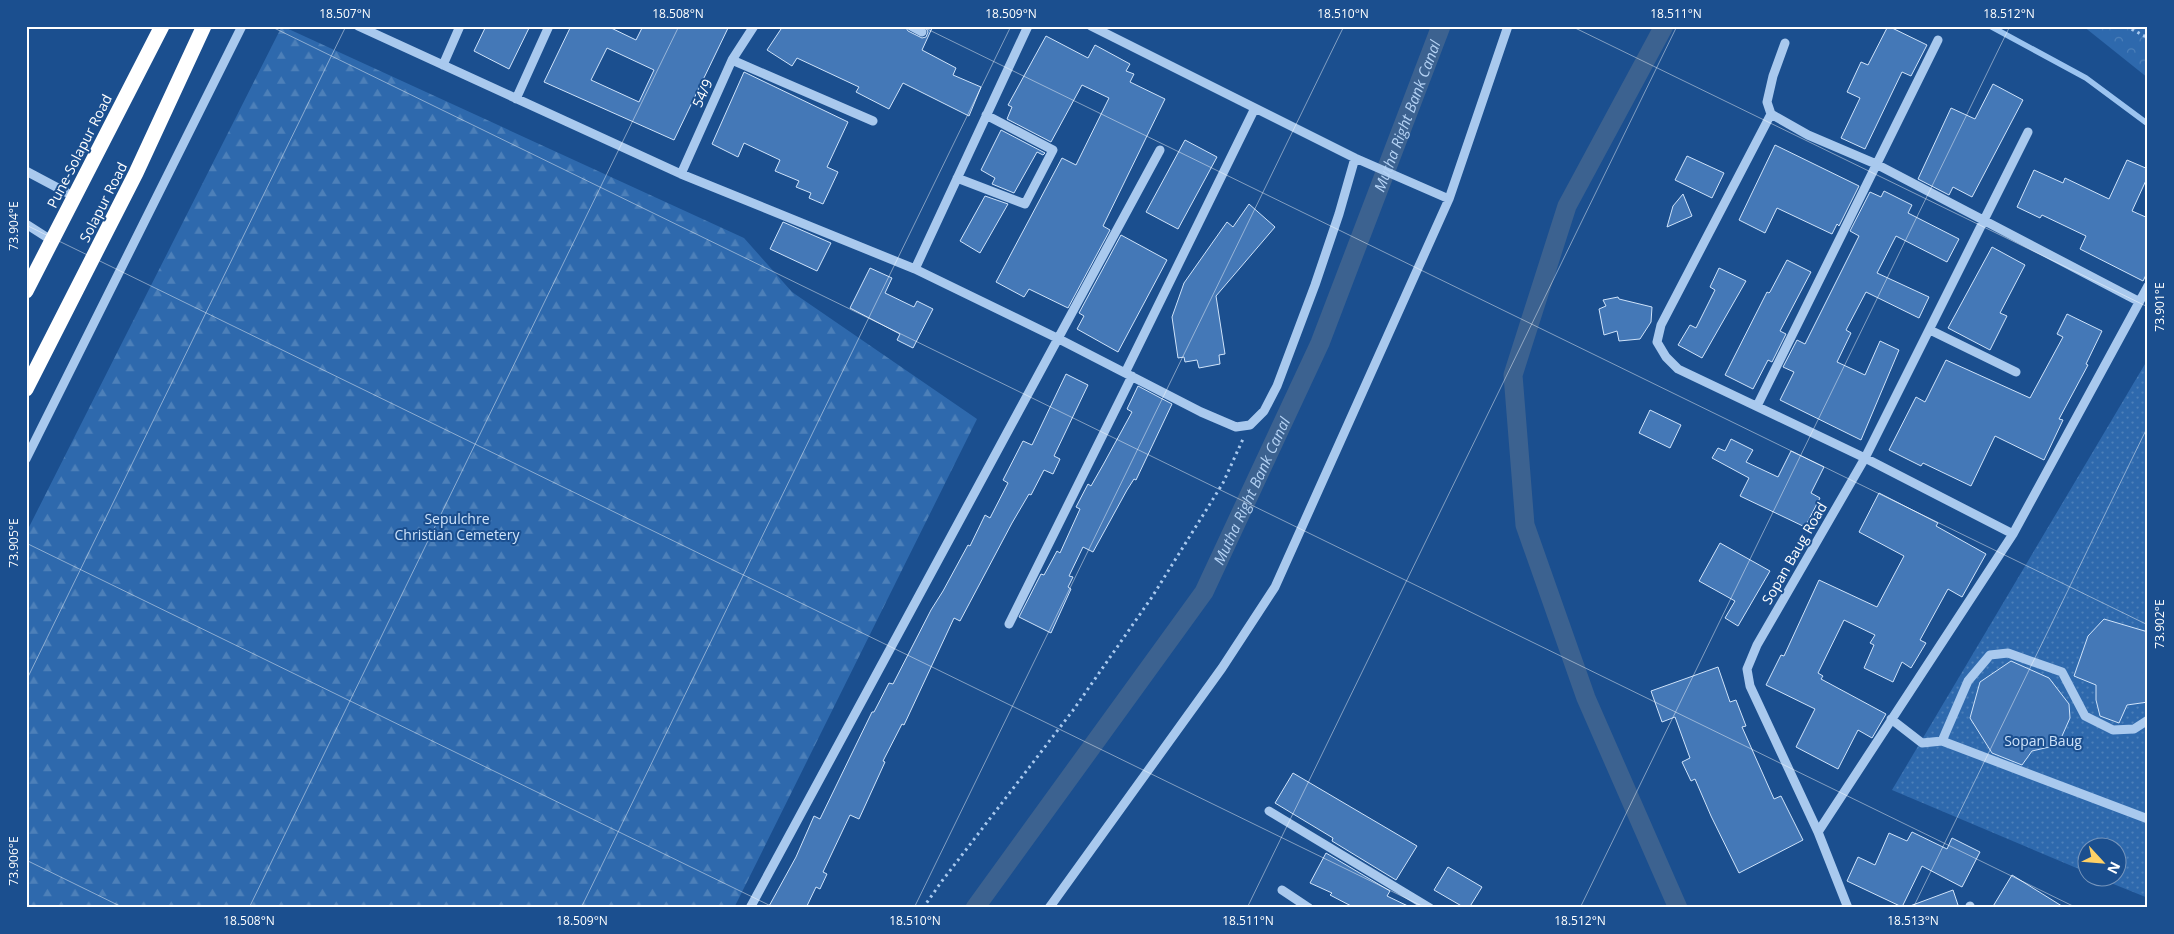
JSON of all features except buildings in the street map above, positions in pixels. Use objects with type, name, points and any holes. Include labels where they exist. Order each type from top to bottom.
[{"type":"highway","name":"Pune-Solapur Road","points":[[26,291],[73,196],[162,26]]},
{"type":"highway","name":"Solapur Road","points":[[26,389],[136,173],[204,26]]},
{"type":"street","points":[[26,459],[242,26]]},
{"type":"street","points":[[358,26],[681,174],[915,269],[1059,339],[1201,412],[1236,427],[1250,425],[1264,410],[1277,386],[1327,250],[1355,158]]},
{"type":"street","points":[[444,65],[460,26]]},
{"type":"street","points":[[516,99],[549,26]]},
{"type":"street","name":"54/9","points":[[681,174],[732,60],[754,26]]},
{"type":"street","points":[[911,26],[922,32]]},
{"type":"street","points":[[915,269],[1028,26]]},
{"type":"street","points":[[1090,26],[1355,158],[1449,199]]},
{"type":"street","points":[[1049,908],[1217,676],[1275,587],[1449,199],[1508,26]]},
{"type":"street","points":[[1757,406],[1938,40]]},
{"type":"street","points":[[1785,42],[1773,76],[1767,102],[1771,114],[1808,135],[1876,164],[2138,301]]},
{"type":"street","points":[[732,60],[873,121]]},
{"type":"street","points":[[1009,624],[1256,108]]},
{"type":"street","points":[[957,178],[1025,204],[1053,150],[986,114]]},
{"type":"street","points":[[1771,114],[1661,325],[1657,342],[1666,357],[1678,369],[1865,458],[2013,534]]},
{"type":"street","name":"Sopan Baug Road","points":[[1848,908],[1818,832],[1750,686],[1747,669],[1757,645],[1865,458],[2028,132]]},
{"type":"street","points":[[750,908],[1160,150]]},
{"type":"street","points":[[26,171],[73,196]]},
{"type":"street","points":[[26,224],[51,240]]},
{"type":"street","points":[[1818,832],[2013,534],[2138,301],[2148,286]]},
{"type":"street","points":[[1930,330],[2016,372]]},
{"type":"street","points":[[1942,741],[1968,682],[1990,655],[2008,653],[2062,672],[2085,716],[2113,730],[2134,729],[2148,720]]},
{"type":"street","points":[[1891,719],[1922,743],[1942,741],[2148,819]]},
{"type":"street","points":[[1269,811],[1430,908]]},
{"type":"street","points":[[1282,890],[1309,908]]},
{"type":"path","points":[[2126,26],[2148,38]]},
{"type":"path","points":[[923,908],[1074,709],[1152,597],[1223,483],[1250,425]]},
{"type":"green space","name":"Sepulchre Christian Cemetery","points":[[282,26],[744,238],[792,292],[977,419],[734,908],[26,908],[26,533]]},
{"type":"green space","points":[[2083,26],[2148,26],[2148,78]]},
{"type":"green space","name":"Sopan Baug","points":[[2148,359],[2148,898],[2118,886],[2126,886],[2126,836],[2076,836],[2076,868],[1892,790]]},
{"type":"waterway","name":"Mutha Right Bank Canal","points":[[975,908],[1204,592],[1320,343],[1441,26]]},
{"type":"waterway","points":[[1664,26],[1567,206],[1513,375],[1525,525],[1586,698],[1678,908]]},
{"type":"waterway","points":[[1990,26],[2086,78],[2148,124]]}]
